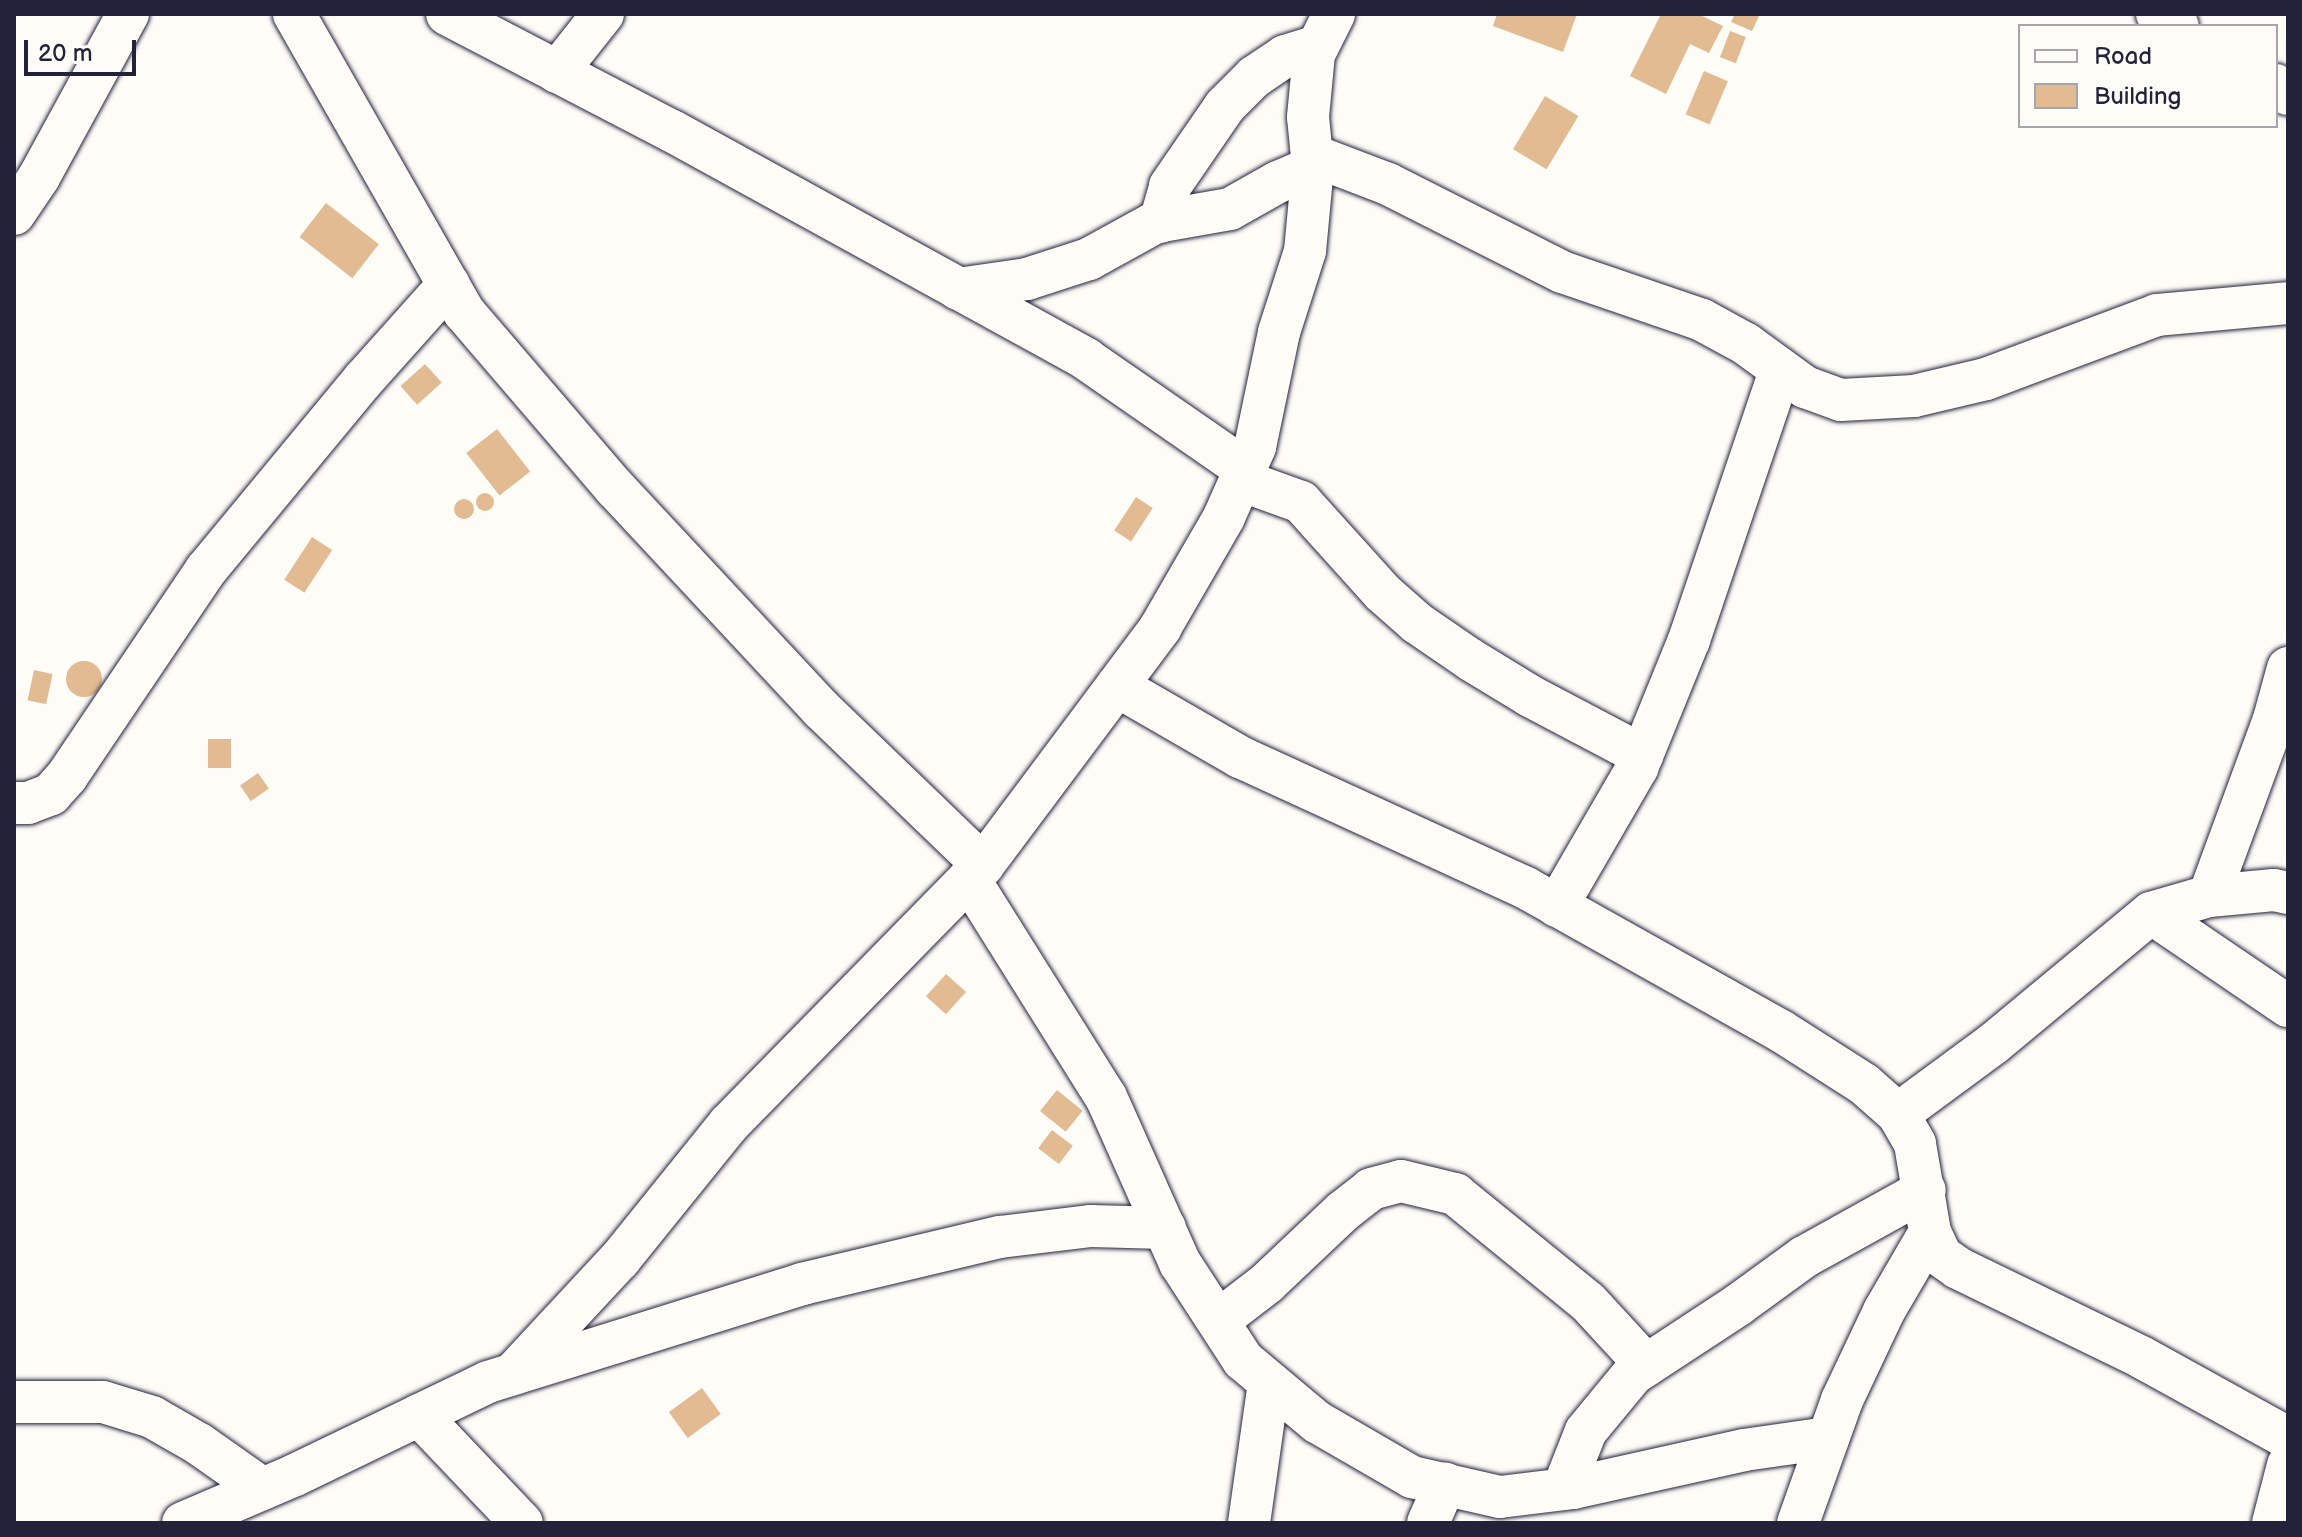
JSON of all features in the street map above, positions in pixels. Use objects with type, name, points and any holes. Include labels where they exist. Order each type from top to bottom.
[{"type":"street","points":[[14,214],[39,177],[128,14]]},
{"type":"street","points":[[294,14],[464,312],[615,488],[976,872],[1106,1097],[1180,1263],[1243,1360],[1317,1422],[1412,1477],[1500,1497],[1563,1489],[1744,1450],[1828,1438]]},
{"type":"street","points":[[447,14],[1086,359],[1242,474],[1301,502],[1383,593],[1417,623],[1530,696],[1642,755]]},
{"type":"street","points":[[557,72],[603,14]]},
{"type":"street","points":[[2157,14],[2174,24]]},
{"type":"street","points":[[513,1374],[620,1259],[729,1124],[976,872],[1160,628],[1224,517],[1255,447],[1279,332],[1305,251],[1312,161],[1308,117],[1326,30]]},
{"type":"street","points":[[1160,222],[1170,186],[1225,106],[1254,77],[1326,30]]},
{"type":"street","points":[[958,289],[1027,279],[1089,259],[1160,222],[1230,209],[1312,161],[1388,184],[1562,272],[1702,320],[1746,344],[1805,387],[1841,400],[1914,396],[1986,379],[2157,315],[2288,303]]},
{"type":"street","points":[[14,803],[28,803],[51,794],[67,776],[206,570],[336,412],[449,284]]},
{"type":"street","points":[[1557,906],[1642,755],[1689,640],[1780,371]]},
{"type":"street","points":[[2209,896],[2274,719],[2288,668]]},
{"type":"street","points":[[1117,686],[1240,757],[1526,888],[1781,1031],[1864,1084],[1898,1114],[1915,1144],[1930,1232],[1941,1256],[1958,1268],[2141,1357],[2288,1438]]},
{"type":"street","points":[[1898,1114],[1993,1044],[2151,913],[2209,896],[2274,890],[2288,893]]},
{"type":"street","points":[[2151,913],[2288,1006]]},
{"type":"street","points":[[1219,1320],[1267,1283],[1371,1189],[1401,1181],[1455,1194],[1467,1203],[1588,1302],[1646,1365]]},
{"type":"street","points":[[1563,1489],[1586,1431],[1633,1374],[1804,1257],[1925,1190]]},
{"type":"street","points":[[183,1523],[513,1374],[802,1284],[1000,1237],[1091,1226],[1165,1228]]},
{"type":"street","points":[[1798,1523],[1842,1400],[1884,1311],[1930,1232]]},
{"type":"street","points":[[1249,1523],[1269,1382]]},
{"type":"street","points":[[14,1402],[103,1402],[152,1417],[199,1444],[263,1489]]},
{"type":"street","points":[[419,1415],[522,1523]]},
{"type":"street","points":[[2273,1523],[2288,1465]]},
{"type":"street","points":[[1428,1523],[1445,1484]]},
{"type":"building","points":[[1497,14],[1577,14],[1563,52],[1493,26]]},
{"type":"building","points":[[1661,14],[1698,14],[1723,26],[1709,53],[1690,44],[1666,94],[1630,76]]},
{"type":"building","points":[[1735,14],[1760,14],[1752,31],[1731,22]]},
{"type":"building","points":[[1730,31],[1746,37],[1736,63],[1720,57]]},
{"type":"building","points":[[1704,71],[1728,81],[1710,124],[1686,114]]},
{"type":"building","points":[[1545,96],[1578,116],[1546,169],[1513,149]]},
{"type":"building","points":[[326,203],[379,244],[352,278],[300,237]]},
{"type":"building","points":[[425,364],[442,383],[417,405],[400,386]]},
{"type":"building","points":[[497,429],[530,472],[500,496],[466,453]]},
{"type":"building","points":[[485,493],[494,502],[485,511],[476,502]]},
{"type":"building","points":[[1136,497],[1153,508],[1131,541],[1114,531]]},
{"type":"building","points":[[464,499],[471,502],[474,509],[471,516],[464,519],[457,516],[454,509],[457,502]]},
{"type":"building","points":[[312,537],[332,550],[304,593],[284,580]]},
{"type":"building","points":[[84,661],[96,667],[102,679],[96,691],[84,697],[72,691],[66,679],[72,667]]},
{"type":"building","points":[[34,670],[53,674],[46,704],[28,700]]},
{"type":"building","points":[[208,739],[231,739],[231,768],[208,768]]},
{"type":"building","points":[[258,773],[269,789],[251,801],[240,786]]},
{"type":"building","points":[[946,974],[966,992],[946,1014],[926,996]]},
{"type":"building","points":[[1057,1090],[1083,1111],[1066,1132],[1040,1111]]},
{"type":"building","points":[[1052,1130],[1073,1146],[1059,1164],[1038,1148]]},
{"type":"building","points":[[702,1388],[721,1414],[688,1438],[669,1412]]}]
